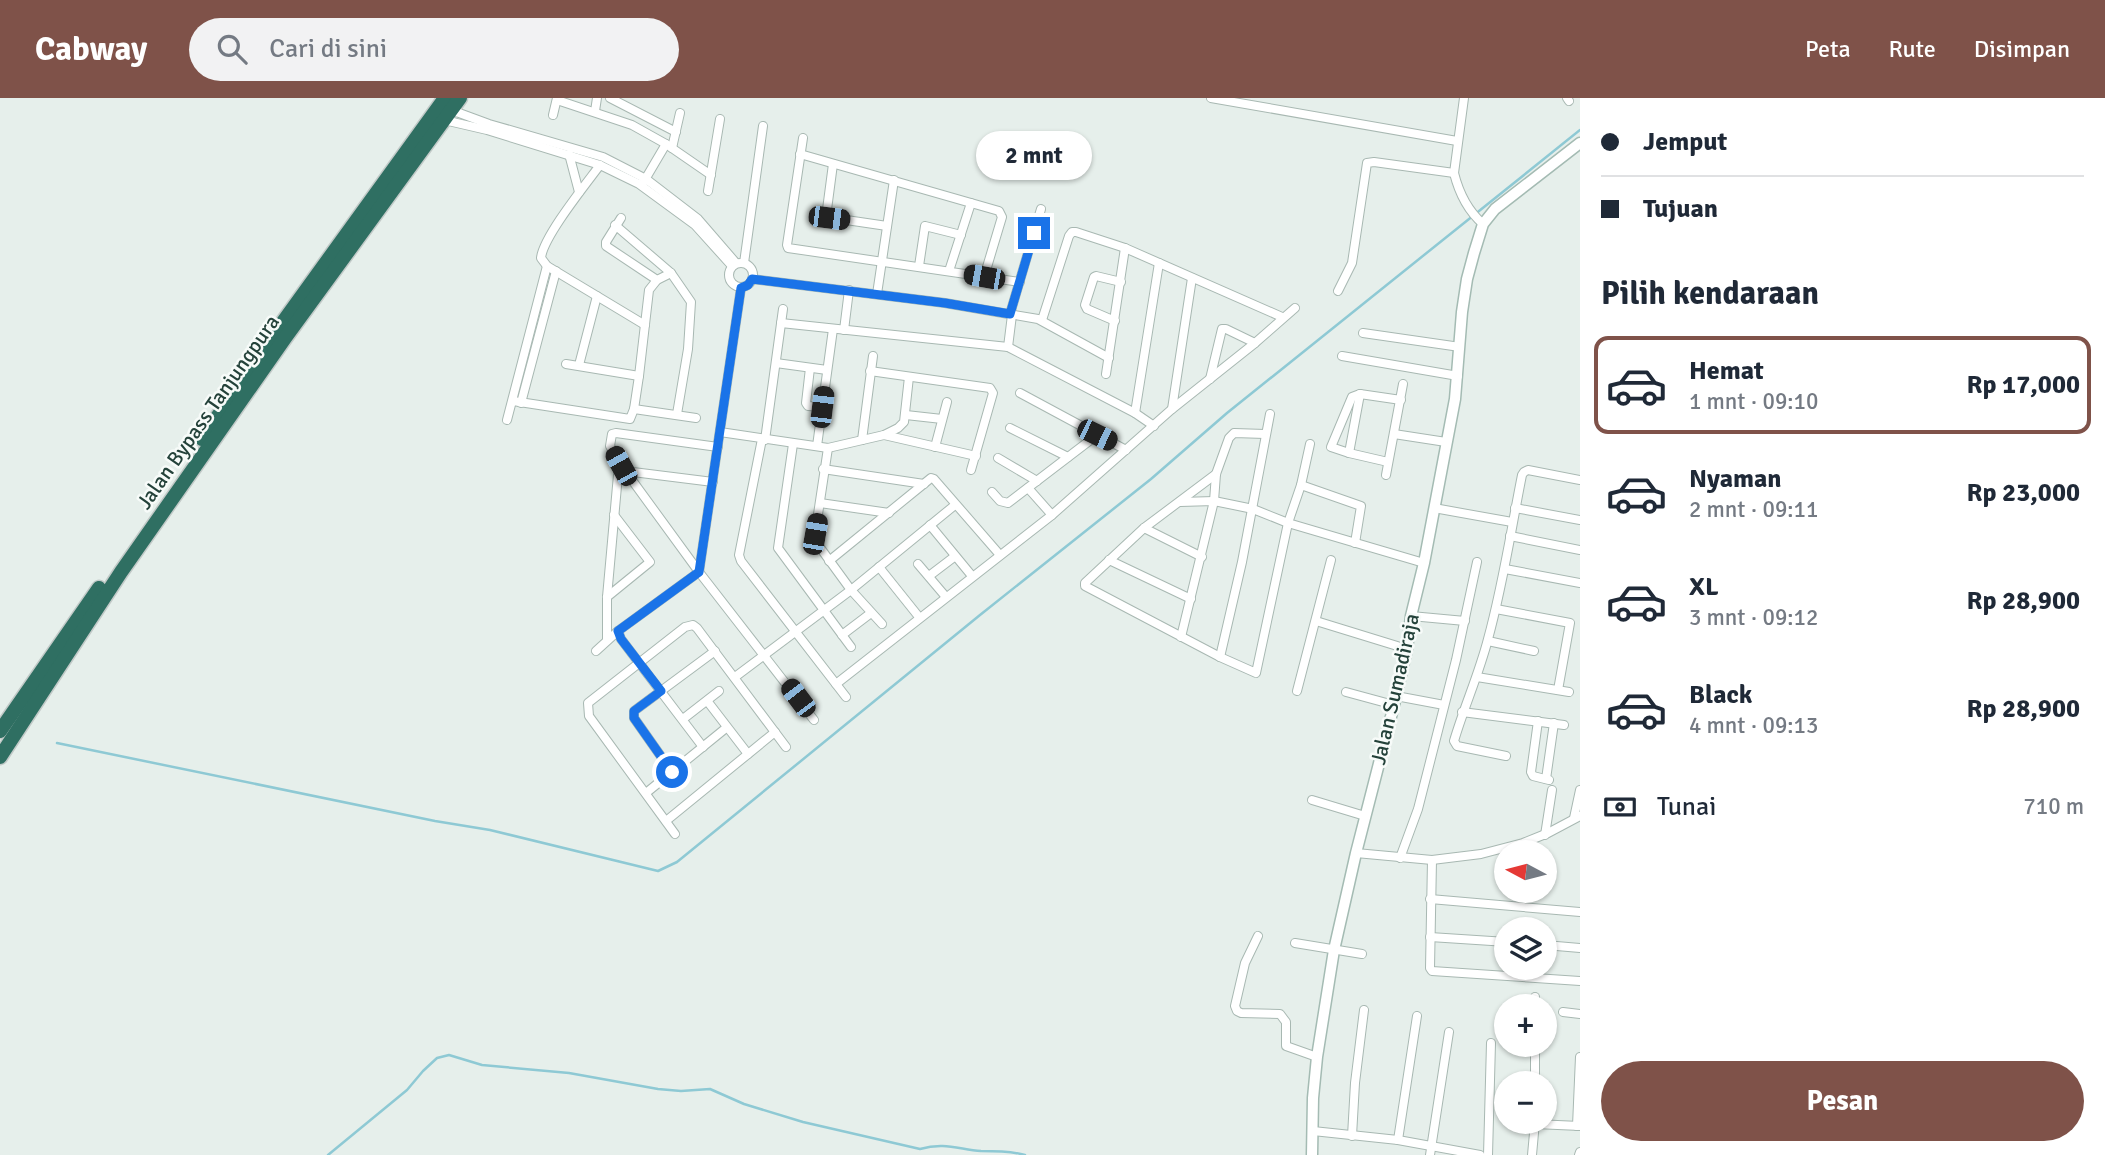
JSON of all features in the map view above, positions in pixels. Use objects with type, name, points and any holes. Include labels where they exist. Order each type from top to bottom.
[{"type":"highway","name":"Jalan Bypass Tanjungpura","points":[[0,731],[280,326],[447,109],[460,98]]},
{"type":"highway","name":"Jalan Bypass Tanjungpura","points":[[0,757],[121,572],[447,109]]},
{"type":"street","points":[[595,111],[597,98]]},
{"type":"street","points":[[610,98],[676,132]]},
{"type":"street","points":[[1211,98],[1457,141]]},
{"type":"street","points":[[1464,98],[1454,173],[1469,210],[1480,222],[1580,143]]},
{"type":"street","points":[[553,115],[557,99],[632,125],[711,175]]},
{"type":"street","points":[[447,109],[569,150],[604,157],[644,182],[738,264],[751,267],[752,279],[748,285],[741,288]]},
{"type":"street","points":[[644,182],[669,146],[676,132],[680,113]]},
{"type":"street","points":[[708,191],[720,119]]},
{"type":"street","points":[[741,288],[730,282],[728,274],[738,264],[763,126]]},
{"type":"street","points":[[803,138],[787,247],[1020,282]]},
{"type":"street","points":[[569,150],[644,182]]},
{"type":"street","points":[[569,150],[579,192]]},
{"type":"street","points":[[800,154],[999,211],[1002,214],[984,277]]},
{"type":"street","points":[[1338,291],[1352,262],[1367,163],[1454,173]]},
{"type":"street","points":[[833,164],[826,217],[887,226]]},
{"type":"street","points":[[600,165],[579,192],[541,253],[541,258],[547,267],[645,325]]},
{"type":"street","points":[[877,294],[894,180]]},
{"type":"street","points":[[949,271],[971,203]]},
{"type":"street","points":[[1008,347],[1011,314],[1041,209]]},
{"type":"street","points":[[657,281],[606,246],[618,222],[671,273],[691,302],[688,349],[677,414]]},
{"type":"street","name":"Jalan Sumadiraja","points":[[1312,1155],[1317,1057],[1334,950],[1407,649],[1411,615],[1424,563],[1458,376],[1467,279],[1480,222]]},
{"type":"street","points":[[919,267],[925,226],[961,235]]},
{"type":"street","points":[[1042,320],[1072,232],[1125,247],[1282,317]]},
{"type":"street","points":[[1106,374],[1125,247]]},
{"type":"street","points":[[1135,413],[1159,263]]},
{"type":"street","points":[[517,402],[530,331],[547,267]]},
{"type":"street","points":[[507,420],[517,402],[540,334],[556,271]]},
{"type":"street","points":[[517,402],[630,419],[639,376],[649,290],[657,281],[671,273]]},
{"type":"street","points":[[1115,321],[1087,309],[1085,305],[1094,277],[1121,282]]},
{"type":"street","points":[[1172,409],[1192,278]]},
{"type":"street","points":[[752,279],[849,290],[1042,320],[1109,358]]},
{"type":"street","points":[[596,651],[618,631],[699,572],[741,288]]},
{"type":"street","points":[[844,330],[849,290]]},
{"type":"street","points":[[579,365],[597,296]]},
{"type":"street","points":[[836,684],[1052,515],[1172,409],[1294,308]]},
{"type":"street","points":[[783,309],[763,440],[739,555],[846,697]]},
{"type":"street","points":[[781,323],[1008,347],[1135,413],[1154,426]]},
{"type":"street","points":[[817,446],[833,329]]},
{"type":"street","points":[[1210,379],[1221,330],[1226,329],[1255,343]]},
{"type":"street","points":[[530,331],[540,334]]},
{"type":"street","points":[[1363,333],[1460,347]]},
{"type":"street","points":[[862,440],[873,356]]},
{"type":"street","points":[[1342,356],[1458,376]]},
{"type":"street","points":[[566,363],[639,376]]},
{"type":"street","points":[[776,363],[827,370]]},
{"type":"street","points":[[810,368],[806,403],[808,406],[822,407]]},
{"type":"street","points":[[870,371],[989,387],[993,393],[971,470]]},
{"type":"street","points":[[720,432],[828,448],[884,435],[902,426],[906,415],[909,377]]},
{"type":"street","points":[[1386,475],[1403,384]]},
{"type":"street","points":[[1020,393],[1126,450]]},
{"type":"street","points":[[1388,462],[1331,447],[1349,400],[1360,394],[1401,400]]},
{"type":"street","points":[[1349,453],[1360,394]]},
{"type":"street","points":[[935,447],[947,402]]},
{"type":"street","points":[[634,409],[696,418]]},
{"type":"street","points":[[1220,657],[1253,509],[1270,414]]},
{"type":"street","points":[[906,415],[942,419]]},
{"type":"street","points":[[1010,428],[1068,457]]},
{"type":"street","points":[[718,447],[616,433],[611,437],[610,446],[699,572],[814,720]]},
{"type":"street","points":[[1181,637],[1202,557],[1214,501],[1216,474],[1231,436],[1234,433],[1265,435]]},
{"type":"street","points":[[1394,434],[1446,442]]},
{"type":"street","points":[[884,435],[976,456]]},
{"type":"street","points":[[992,492],[1000,501],[1008,503],[1097,435]]},
{"type":"street","points":[[793,444],[778,548],[851,647]]},
{"type":"street","points":[[1216,474],[1144,528],[1085,583],[1085,588],[1254,673],[1258,672],[1288,523],[1301,485],[1310,444]]},
{"type":"street","points":[[828,448],[815,538],[851,590],[881,624]]},
{"type":"street","points":[[998,458],[1037,481]]},
{"type":"street","points":[[623,468],[713,482]]},
{"type":"street","points":[[607,640],[607,597],[614,516],[618,475],[623,468]]},
{"type":"street","points":[[823,469],[924,484]]},
{"type":"street","points":[[1506,756],[1454,744],[1462,712],[1478,677],[1488,641],[1505,569],[1522,475],[1525,471],[1580,480]]},
{"type":"street","points":[[829,561],[928,480],[934,479],[1000,555]]},
{"type":"street","points":[[1301,485],[1362,506],[1354,543]]},
{"type":"street","points":[[1028,488],[1052,515]]},
{"type":"street","points":[[1180,502],[1214,501],[1253,509],[1288,523],[1424,563]]},
{"type":"street","points":[[820,503],[889,513]]},
{"type":"street","points":[[735,677],[851,590],[955,505]]},
{"type":"street","points":[[1434,508],[1512,522]]},
{"type":"street","points":[[1515,508],[1580,520]]},
{"type":"street","points":[[607,597],[650,562],[614,516]]},
{"type":"street","points":[[930,525],[972,576]]},
{"type":"street","points":[[1144,528],[1202,557]]},
{"type":"street","points":[[1510,536],[1580,550]]},
{"type":"street","points":[[929,576],[954,557]]},
{"type":"street","points":[[1109,559],[1191,599]]},
{"type":"street","points":[[1297,691],[1331,559]]},
{"type":"street","points":[[1400,858],[1418,809],[1477,562]]},
{"type":"street","points":[[918,564],[946,597]]},
{"type":"street","points":[[879,567],[919,617]]},
{"type":"street","points":[[1505,569],[1580,583]]},
{"type":"street","points":[[1496,609],[1570,623],[1558,690]]},
{"type":"street","points":[[842,635],[871,613]]},
{"type":"street","points":[[1411,615],[1465,621]]},
{"type":"street","points":[[1316,621],[1407,649]]},
{"type":"street","points":[[675,834],[589,716],[587,709],[588,703],[639,663],[687,626],[693,625],[786,747]]},
{"type":"street","points":[[618,631],[621,639],[703,747]]},
{"type":"street","points":[[1488,641],[1534,651]]},
{"type":"street","points":[[672,772],[634,718],[634,711],[715,651]]},
{"type":"street","points":[[1478,677],[1569,692]]},
{"type":"street","points":[[683,719],[719,691]]},
{"type":"street","points":[[1346,692],[1395,701],[1444,705]]},
{"type":"street","points":[[708,702],[748,754]]},
{"type":"street","points":[[1462,712],[1564,725]]},
{"type":"street","points":[[1538,721],[1531,772],[1533,776],[1548,779],[1554,723]]},
{"type":"street","points":[[646,793],[726,728]]},
{"type":"street","points":[[666,821],[775,732]]},
{"type":"street","points":[[1545,835],[1552,790]]},
{"type":"street","points":[[1356,853],[1432,860],[1482,854],[1523,843],[1545,835],[1577,817],[1580,790]]},
{"type":"street","points":[[1312,800],[1365,816]]},
{"type":"street","points":[[1432,860],[1430,968],[1435,972],[1580,981]]},
{"type":"street","points":[[1430,899],[1580,912]]},
{"type":"street","points":[[1258,936],[1245,962],[1235,1006],[1237,1011],[1280,1014],[1286,1023],[1286,1046],[1317,1057]]},
{"type":"street","points":[[1430,937],[1494,941]]},
{"type":"street","points":[[1295,943],[1362,954]]},
{"type":"street","points":[[1557,946],[1580,948]]},
{"type":"street","points":[[1352,1136],[1364,1010]]},
{"type":"street","points":[[1563,1012],[1580,1014]]},
{"type":"street","points":[[1398,1140],[1417,1016]]},
{"type":"street","points":[[1430,1155],[1449,1032]]},
{"type":"street","points":[[1488,1155],[1491,1044]]},
{"type":"street","points":[[1557,1125],[1578,1126],[1580,1057]]},
{"type":"street","points":[[1313,1131],[1398,1140],[1480,1155]]},
{"type":"street","points":[[1532,1155],[1534,1134]]},
{"type":"waterway","points":[[57,743],[490,830],[658,871],[677,862],[1151,479],[1227,413],[1580,130]]},
{"type":"waterway","points":[[328,1155],[407,1090],[437,1058],[449,1055],[482,1065],[569,1073],[658,1089],[710,1089],[744,1104],[803,1122],[920,1149],[944,1146],[1025,1155]]},
{"type":"route","points":[[672,772],[633,715],[634,711],[661,691],[621,639],[618,631],[699,572],[741,288],[748,285],[752,279],[945,303],[1010,314],[1034,233]]}]
